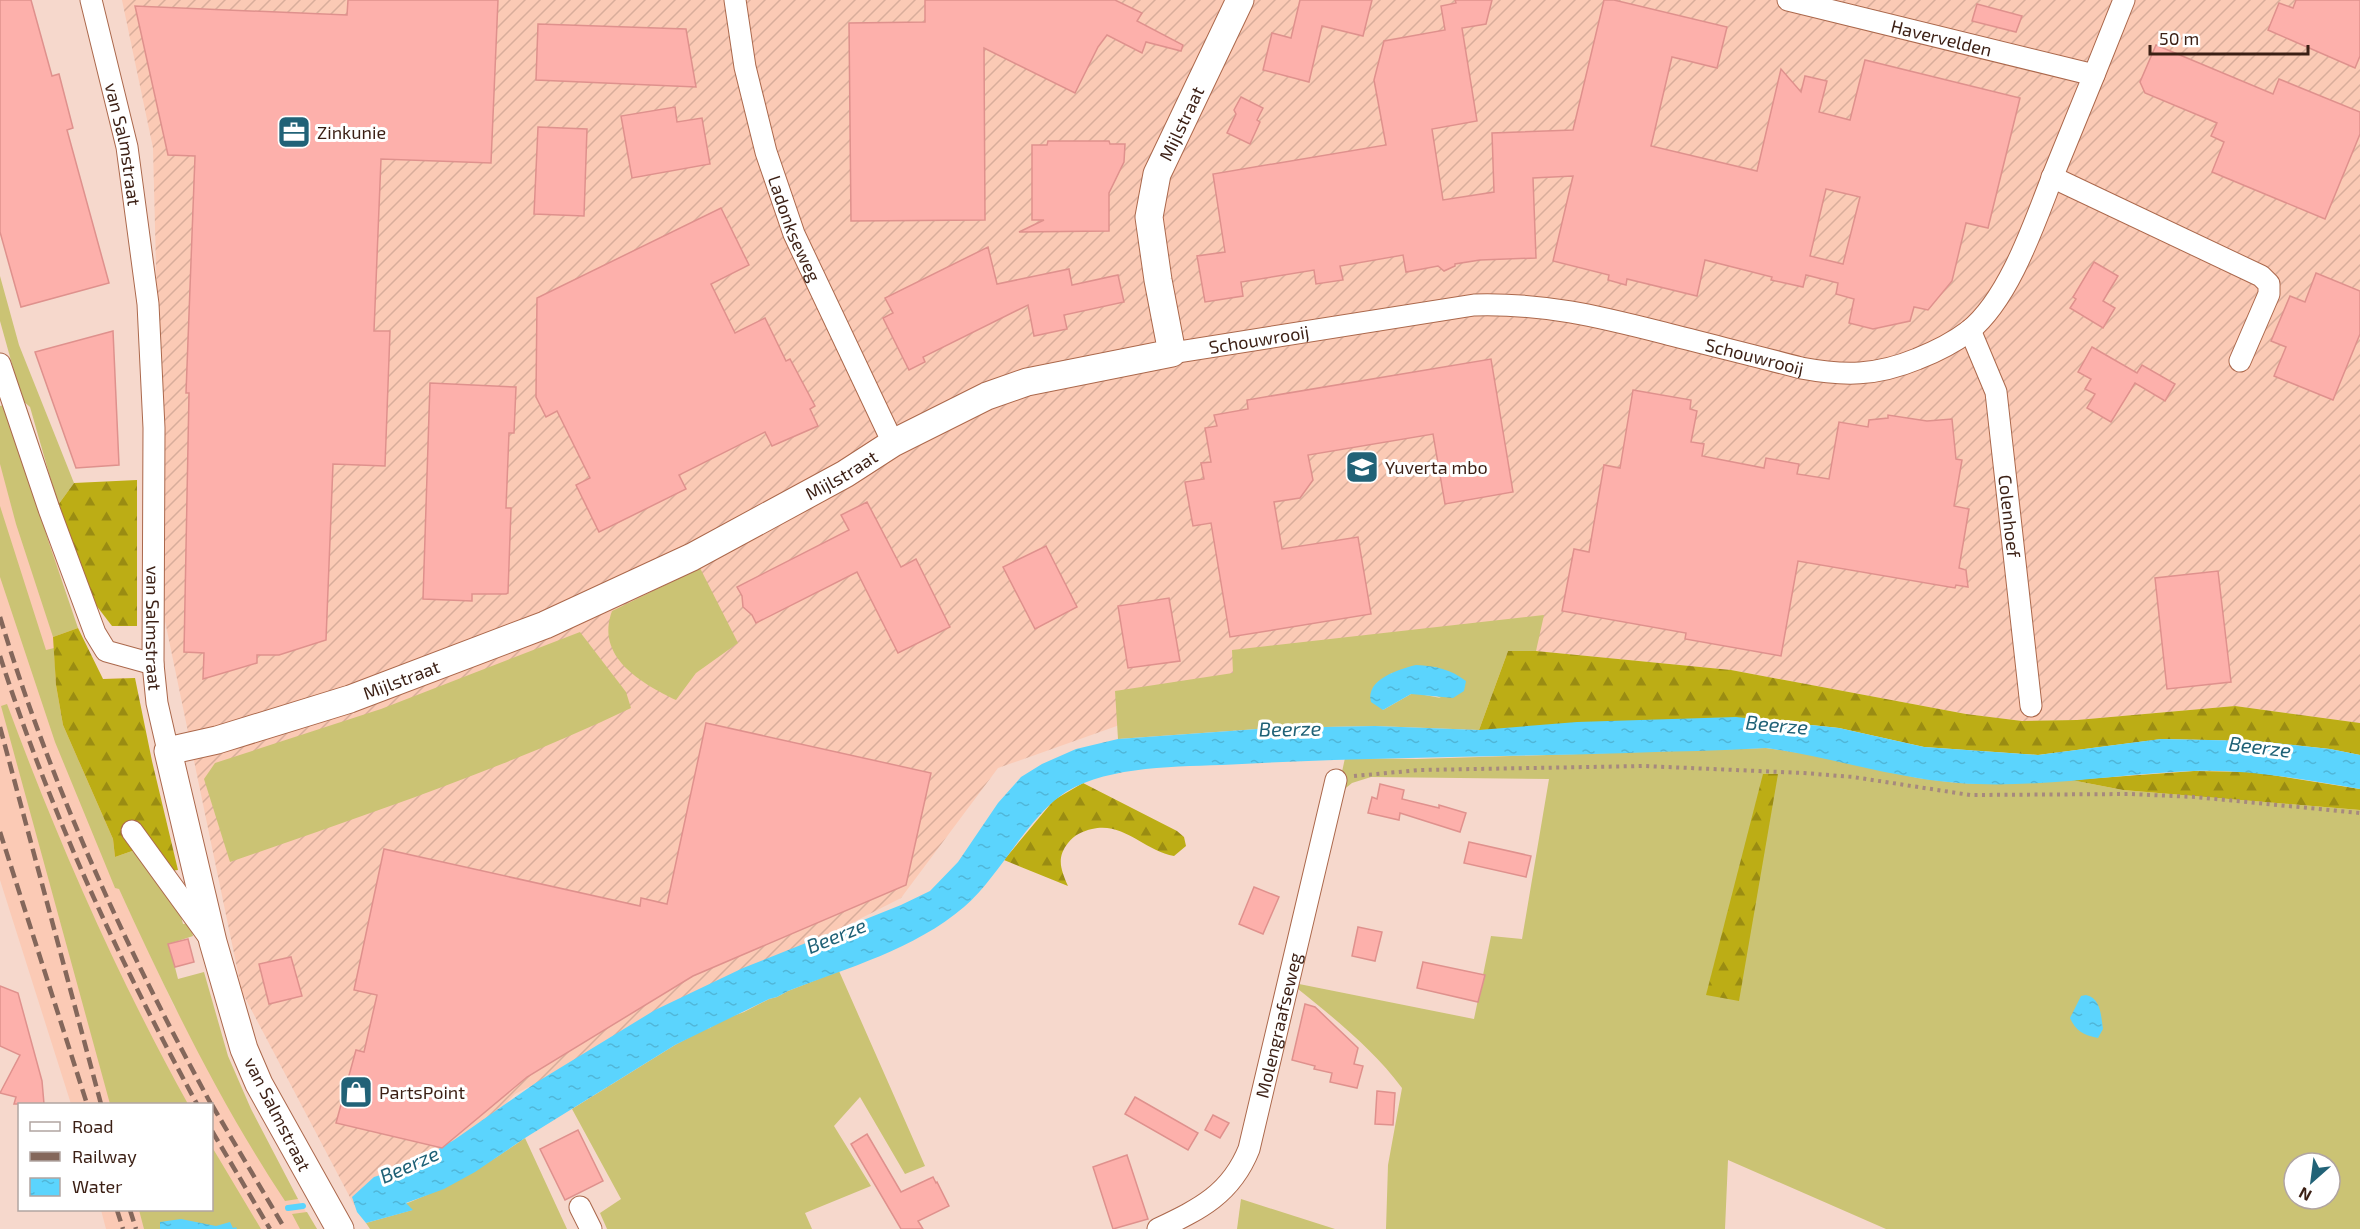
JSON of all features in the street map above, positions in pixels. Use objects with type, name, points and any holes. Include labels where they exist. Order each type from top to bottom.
[{"type":"main road","name":"Mijlstraat","points":[[168,751],[217,740],[350,699],[544,625],[692,557],[845,474],[893,443],[987,396],[1027,382],[1172,353],[1149,217],[1157,174],[1240,0]]},
{"type":"main road","name":"van Salmstraat","points":[[168,751],[213,942],[244,1048],[259,1084],[340,1229]]},
{"type":"street","name":"van Salmstraat","points":[[91,0],[127,147],[148,304],[154,428],[153,664],[157,703],[168,751]]},
{"type":"street","name":"Ladonkseweg","points":[[735,0],[750,89],[766,152],[794,234],[893,443]]},
{"type":"street","name":"Havervelden","points":[[1788,0],[2094,75]]},
{"type":"street","name":"Schouwrooij","points":[[1172,353],[1474,304],[1524,304],[1588,314],[1833,374],[1861,374],[1899,366],[1940,350],[1970,330],[2002,291],[2022,251],[2124,0]]},
{"type":"street","points":[[2052,177],[2261,276],[2269,284],[2268,294],[2240,361]]},
{"type":"street","name":"Colenhoef","points":[[1970,330],[1996,392],[2031,706]]},
{"type":"street","points":[[0,364],[95,633],[106,651],[153,664]]},
{"type":"street","name":"Molengraafseweg","points":[[1158,1229],[1212,1200],[1243,1165],[1249,1149],[1336,780]]},
{"type":"street","points":[[132,831],[213,942]]},
{"type":"street","points":[[580,1207],[591,1229]]},
{"type":"path","points":[[1336,780],[1372,773],[1420,770],[1644,766],[1853,777],[1970,795],[2195,797],[2360,813]]},
{"type":"shaded area","points":[[122,0],[2360,0],[2360,723],[2235,706],[2077,720],[2022,721],[1966,714],[1731,670],[1536,651],[1509,651],[1128,722],[998,768],[901,898],[515,1094],[435,1176],[354,1205],[242,992],[165,621],[153,148]]},
{"type":"shaded area","points":[[0,276],[19,345],[74,483],[58,505],[30,407],[22,400],[0,321]]},
{"type":"shaded area","points":[[7,404],[49,543],[78,628],[53,637],[16,524],[0,464],[0,406]]},
{"type":"shaded area","points":[[0,406],[51,542],[70,609],[82,638],[103,679],[124,678],[119,889],[174,1006],[317,1229],[106,1229],[101,1211],[213,1211],[213,1103],[71,1103],[0,880]]},
{"type":"shaded area","points":[[0,506],[46,650],[54,648],[56,685],[63,725],[113,839],[115,857],[135,850],[179,908],[183,924],[190,923],[193,936],[169,944],[178,979],[204,972],[228,1056],[251,1109],[298,1199],[285,1201],[261,1164],[176,1009],[119,889],[115,888],[55,742],[0,577]]},
{"type":"shaded area","points":[[700,568],[738,643],[696,673],[676,700],[649,685],[624,666],[610,642],[608,627],[612,611]]},
{"type":"shaded area","points":[[1544,615],[1536,651],[1508,651],[1479,730],[1375,726],[1273,728],[1118,739],[1115,691],[1233,673],[1232,650]],"holes":[[[1392,673],[1441,698],[1411,694],[1383,710],[1372,690],[1377,683]]]},
{"type":"shaded area","points":[[580,632],[626,692],[631,708],[483,772],[230,862],[204,779],[215,763],[381,709]]},
{"type":"shaded area","points":[[7,704],[90,908],[137,1007],[187,1103],[110,1103],[1,706]]},
{"type":"shaded area","points":[[1766,748],[1807,754],[1918,778],[1957,783],[2000,784],[2071,780],[2123,790],[2360,810],[2360,1229],[1886,1229],[1728,1160],[1725,1229],[1386,1229],[1388,1165],[1402,1088],[1366,1048],[1298,989],[1299,984],[1474,1019],[1491,936],[1522,939],[1549,779],[1371,777],[1352,783],[1337,795],[1345,758],[1417,759]]},
{"type":"shaded area","points":[[839,971],[925,1166],[905,1174],[860,1097],[834,1126],[871,1186],[805,1213],[812,1229],[607,1229],[600,1213],[621,1199],[572,1109],[675,1045],[710,1028],[719,1021]]},
{"type":"shaded area","points":[[525,1138],[567,1229],[370,1229],[366,1223],[412,1210],[405,1204],[467,1175]]},
{"type":"shaded area","points":[[213,1149],[261,1229],[144,1229],[139,1211],[213,1211]]},
{"type":"shaded area","points":[[1241,1199],[1335,1229],[1237,1229]]},
{"type":"shaded area","points":[[307,1212],[317,1229],[300,1229],[292,1214]]},
{"type":"green space","points":[[137,480],[137,626],[112,626],[89,596],[58,505],[74,483]]},
{"type":"green space","points":[[78,628],[103,679],[135,678],[178,870],[170,871],[135,850],[115,857],[113,839],[63,725],[56,685],[53,637]]},
{"type":"green space","points":[[1508,651],[1536,651],[1731,670],[1966,714],[2022,721],[2077,720],[2235,706],[2360,723],[2360,755],[2330,749],[2255,741],[2162,739],[2038,755],[1924,747],[1839,728],[1811,725],[1479,730]]},
{"type":"green space","points":[[2194,771],[2253,772],[2360,789],[2360,810],[2123,790],[2071,780]]},
{"type":"green space","points":[[1763,774],[1778,774],[1739,1001],[1706,995]]},
{"type":"green space","points":[[1083,783],[1177,831],[1184,837],[1186,846],[1174,856],[1153,849],[1114,829],[1085,831],[1070,840],[1062,854],[1062,869],[1068,886],[1004,860],[1054,800]]},
{"type":"water","points":[[1416,665],[1436,667],[1454,674],[1466,681],[1464,691],[1453,698],[1411,694],[1383,710],[1371,702],[1373,687],[1378,681],[1393,672]]},
{"type":"water","points":[[1736,717],[1839,728],[1924,747],[2038,755],[2161,739],[2255,741],[2330,749],[2360,755],[2360,789],[2277,776],[2214,771],[2017,784],[1958,783],[1910,777],[1766,748],[1386,758],[1157,768],[1114,774],[1075,787],[1059,797],[1044,810],[978,894],[945,922],[924,935],[880,956],[769,999],[675,1045],[525,1138],[475,1172],[444,1189],[406,1203],[413,1210],[366,1223],[357,1212],[352,1197],[374,1177],[409,1166],[454,1140],[537,1082],[655,1010],[743,968],[901,905],[930,891],[958,862],[998,803],[1021,777],[1042,764],[1076,749],[1118,739],[1273,728],[1375,726],[1479,730],[1577,722]]},
{"type":"water","points":[[2086,995],[2095,1000],[2099,1008],[2103,1029],[2098,1038],[2081,1032],[2070,1018],[2081,996]]},
{"type":"water","points":[[181,1219],[216,1226],[230,1222],[233,1228],[237,1229],[160,1229],[160,1222]]},
{"type":"building","points":[[0,0],[31,0],[52,76],[59,74],[73,128],[67,130],[109,283],[21,307],[0,232]]},
{"type":"building","points":[[348,0],[498,0],[491,163],[381,159],[374,331],[390,331],[385,466],[333,464],[326,640],[279,655],[257,655],[257,663],[203,679],[204,653],[184,652],[189,393],[186,393],[195,156],[168,155],[135,6],[347,15]]},
{"type":"building","points":[[925,0],[1115,0],[1142,13],[1137,21],[1183,45],[1181,51],[1146,42],[1142,53],[1107,35],[1098,47],[1075,93],[984,48],[985,220],[851,221],[849,23],[925,22]]},
{"type":"building","points":[[1300,0],[1372,0],[1363,36],[1322,26],[1309,82],[1263,70],[1272,33],[1291,38]]},
{"type":"building","points":[[1455,0],[1492,0],[1486,24],[1462,28],[1477,121],[1432,129],[1443,200],[1494,192],[1492,133],[1573,130],[1604,0],[1614,0],[1727,27],[1717,68],[1672,57],[1651,146],[1757,171],[1781,69],[1801,92],[1805,76],[1827,81],[1819,112],[1850,120],[1865,60],[2020,98],[1988,228],[1966,223],[1952,281],[1928,310],[1914,307],[1910,321],[1873,329],[1849,323],[1854,299],[1836,294],[1838,283],[1806,275],[1803,287],[1705,260],[1697,296],[1627,279],[1626,285],[1608,280],[1609,275],[1553,261],[1573,176],[1533,178],[1536,258],[1480,260],[1455,264],[1444,271],[1438,266],[1406,272],[1403,255],[1340,266],[1343,280],[1316,284],[1314,270],[1241,282],[1243,296],[1205,302],[1197,256],[1225,252],[1213,174],[1386,145],[1374,80],[1384,41],[1445,30],[1441,6],[1456,3]],"holes":[[[1826,189],[1860,197],[1843,264],[1810,256]]]},
{"type":"building","points":[[2296,0],[2360,0],[2360,56],[2355,68],[2268,30],[2279,3],[2293,8]]},
{"type":"building","points":[[1977,4],[2022,16],[2016,32],[1972,21]]},
{"type":"building","points":[[538,24],[686,29],[696,87],[536,80]]},
{"type":"building","points":[[2156,45],[2273,94],[2279,79],[2360,112],[2360,134],[2325,219],[2212,172],[2224,142],[2211,136],[2217,123],[2145,93],[2140,82]]},
{"type":"building","points":[[1241,97],[1263,108],[1257,120],[1260,122],[1250,144],[1227,133],[1236,114],[1234,110]]},
{"type":"building","points":[[675,107],[677,122],[702,118],[710,164],[632,178],[621,116]]},
{"type":"building","points":[[538,127],[587,129],[584,216],[534,214]]},
{"type":"building","points":[[1048,141],[1109,141],[1110,144],[1125,144],[1124,162],[1109,193],[1109,231],[1019,232],[1044,220],[1032,220],[1032,145],[1047,145]]},
{"type":"building","points":[[721,208],[749,265],[711,284],[735,333],[765,318],[786,361],[790,359],[815,406],[810,409],[818,426],[772,446],[765,432],[679,475],[686,489],[599,532],[576,485],[590,478],[557,411],[546,417],[536,397],[537,298]]},
{"type":"building","points":[[988,247],[997,284],[1069,269],[1072,285],[1118,275],[1124,302],[1064,315],[1067,329],[1034,336],[1028,305],[923,357],[925,362],[909,370],[883,318],[893,313],[885,298]]},
{"type":"building","points":[[2094,262],[2118,276],[2103,301],[2115,308],[2103,328],[2070,308],[2076,299],[2073,297]]},
{"type":"building","points":[[2316,273],[2360,291],[2360,334],[2333,400],[2274,376],[2286,347],[2271,341],[2290,296],[2305,302]]},
{"type":"building","points":[[113,331],[119,465],[76,468],[35,352]]},
{"type":"building","points":[[2092,347],[2137,373],[2142,365],[2175,384],[2165,401],[2135,383],[2111,422],[2087,408],[2095,394],[2085,389],[2091,379],[2078,372]]},
{"type":"building","points":[[1491,359],[1513,492],[1445,504],[1433,434],[1308,455],[1313,480],[1300,498],[1274,502],[1282,549],[1358,537],[1371,614],[1230,637],[1211,523],[1193,526],[1185,482],[1204,479],[1201,463],[1211,462],[1205,428],[1217,426],[1214,415],[1248,409],[1247,400]]},
{"type":"building","points":[[430,383],[516,387],[514,433],[509,433],[506,508],[511,508],[508,593],[506,594],[472,594],[472,601],[423,599]]},
{"type":"building","points":[[1633,390],[1691,400],[1690,409],[1697,411],[1691,442],[1704,444],[1702,456],[1764,468],[1766,458],[1799,464],[1797,474],[1829,479],[1839,422],[1868,427],[1869,420],[1888,418],[1888,415],[1927,421],[1952,419],[1956,459],[1962,460],[1954,506],[1969,509],[1959,568],[1966,570],[1968,587],[1956,585],[1955,588],[1798,561],[1781,656],[1685,639],[1686,633],[1562,611],[1574,549],[1589,552],[1604,465],[1620,468]]},
{"type":"building","points":[[867,502],[901,567],[916,559],[950,627],[898,653],[857,572],[756,623],[752,615],[743,607],[742,596],[737,587],[849,530],[841,515]]},
{"type":"building","points":[[1046,546],[1077,607],[1035,629],[1003,567]]},
{"type":"building","points":[[2218,571],[2231,682],[2167,689],[2155,578]]},
{"type":"building","points":[[1169,598],[1180,661],[1128,668],[1118,606]]},
{"type":"building","points":[[706,723],[931,773],[906,885],[693,976],[527,1077],[442,1148],[336,1123],[356,1050],[364,1052],[377,995],[354,990],[384,849],[640,906],[641,898],[667,904]]},
{"type":"building","points":[[1380,784],[1404,790],[1402,799],[1439,808],[1439,805],[1466,813],[1460,832],[1400,813],[1399,820],[1368,813],[1372,797],[1377,799]]},
{"type":"building","points":[[1469,842],[1531,856],[1526,877],[1464,863]]},
{"type":"building","points":[[1254,887],[1279,897],[1263,934],[1239,924]]},
{"type":"building","points":[[1358,927],[1382,932],[1375,961],[1352,956]]},
{"type":"building","points":[[188,939],[194,962],[175,967],[168,944]]},
{"type":"building","points":[[291,957],[302,996],[269,1004],[259,964]]},
{"type":"building","points":[[1423,962],[1485,975],[1478,1002],[1417,988]]},
{"type":"building","points":[[0,986],[18,993],[42,1081],[44,1103],[14,1104],[16,1097],[0,1093],[20,1055],[0,1046]]},
{"type":"building","points":[[1305,1004],[1315,1007],[1358,1048],[1354,1064],[1363,1066],[1357,1088],[1330,1082],[1332,1073],[1292,1060]]},
{"type":"building","points":[[1377,1091],[1395,1093],[1393,1125],[1375,1124]]},
{"type":"building","points":[[1135,1097],[1198,1133],[1188,1150],[1125,1114]]},
{"type":"building","points":[[1213,1115],[1229,1123],[1220,1138],[1205,1130]]},
{"type":"building","points":[[578,1130],[603,1181],[565,1200],[540,1149]]},
{"type":"building","points":[[867,1134],[901,1192],[933,1177],[937,1182],[949,1206],[918,1221],[923,1229],[901,1229],[851,1144]]},
{"type":"building","points":[[1127,1155],[1148,1219],[1113,1229],[1093,1167]]},
{"type":"waterway","name":"Beerze","points":[[288,1208],[303,1206]]},
{"type":"railway","points":[[0,617],[43,743],[93,866],[149,986],[210,1103]]},
{"type":"railway","points":[[0,656],[41,772],[88,885],[140,996],[196,1103]]},
{"type":"railway","points":[[0,727],[101,1103]]},
{"type":"railway","points":[[0,832],[87,1103]]},
{"type":"railway","points":[[213,1107],[285,1229]]},
{"type":"railway","points":[[213,1133],[270,1229]]},
{"type":"railway","points":[[117,1211],[123,1229]]},
{"type":"railway","points":[[130,1211],[136,1229]]},
{"type":"place","name":"Zinkunie","points":[[294,132]]},
{"type":"place","name":"Yuverta mbo","points":[[1362,467]]},
{"type":"place","name":"PartsPoint","points":[[356,1092]]}]
